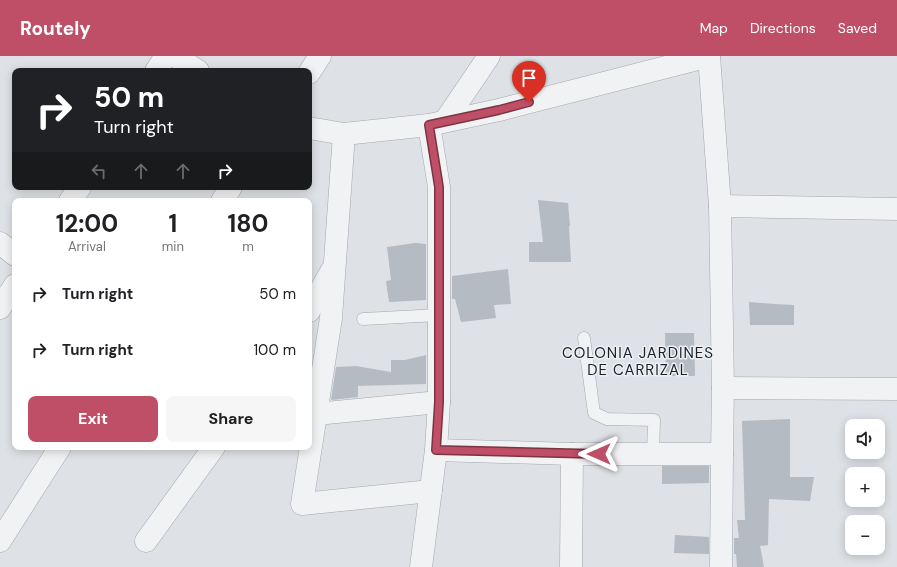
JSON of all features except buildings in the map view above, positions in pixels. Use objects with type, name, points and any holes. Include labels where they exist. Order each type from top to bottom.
[{"type":"street","points":[[158,68],[166,56]]},
{"type":"street","points":[[175,56],[193,68]]},
{"type":"street","points":[[312,68],[320,56]]},
{"type":"street","points":[[421,567],[436,450],[439,402],[439,187],[437,123],[489,56]]},
{"type":"street","points":[[312,129],[344,134],[437,123],[499,110],[709,56],[720,206],[723,388],[721,567]]},
{"type":"street","points":[[312,440],[331,318],[344,134]]},
{"type":"street","points":[[720,206],[897,209]]},
{"type":"street","points":[[0,244],[12,253]]},
{"type":"street","points":[[312,305],[336,263]]},
{"type":"street","points":[[0,308],[12,290]]},
{"type":"street","points":[[723,388],[897,389]]},
{"type":"street","points":[[316,414],[439,402]]},
{"type":"street","points":[[0,541],[58,450]]},
{"type":"street","points":[[146,540],[212,450]]},
{"type":"street","points":[[310,450],[302,504],[431,490]]},
{"type":"street","points":[[436,450],[572,454],[722,454]]},
{"type":"street","points":[[571,567],[572,454]]},
{"type":"lane","points":[[363,319],[439,316]]},
{"type":"lane","points":[[584,338],[594,413],[607,419],[654,420],[653,454]]},
{"type":"district","name":"COLONIA JARDINES DE CARRIZAL","points":[[638,362]]},
{"type":"route","points":[[529,102],[429,125],[439,187],[439,402],[436,450],[599,454]]}]
